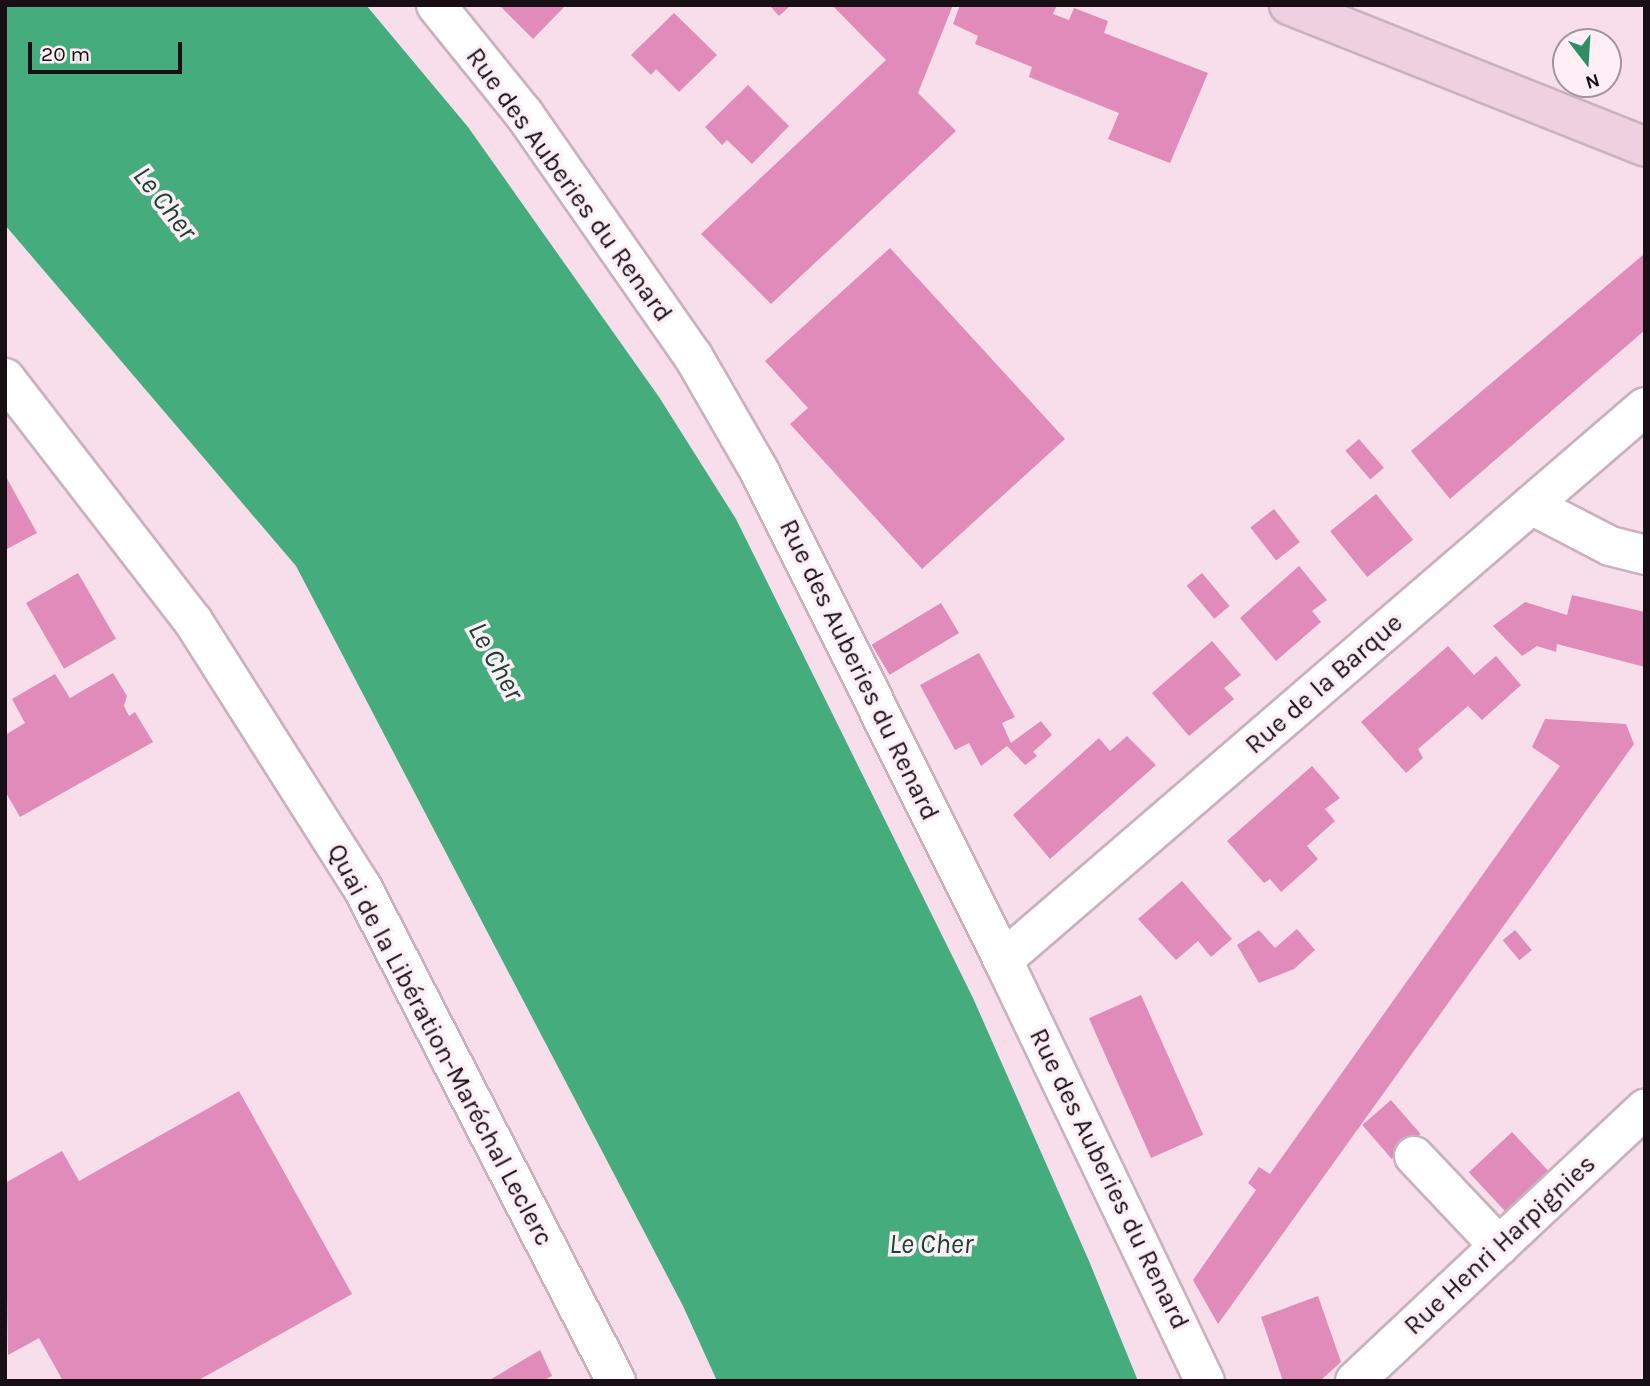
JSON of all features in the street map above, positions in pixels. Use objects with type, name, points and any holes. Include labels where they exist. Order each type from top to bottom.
[{"type":"street","name":"Rue des Auberies du Renard","points":[[436,5],[524,114],[693,356],[760,472],[1003,961],[1205,1381]]},
{"type":"street","points":[[1289,5],[1645,147]]},
{"type":"street","name":"Quai de la Libération-Maréchal Leclerc","points":[[5,379],[193,621],[362,887],[616,1381]]},
{"type":"street","name":"Rue de la Barque","points":[[1003,961],[1645,407]]},
{"type":"street","points":[[1531,505],[1610,546],[1645,555]]},
{"type":"street","name":"Rue Henri Harpignies","points":[[1355,1381],[1645,1109]]},
{"type":"street","points":[[1414,1156],[1499,1246]]},
{"type":"water","name":"Le Cher","points":[[5,5],[366,5],[468,127],[659,397],[736,519],[973,998],[1089,1261],[1138,1381],[717,1381],[683,1306],[296,566],[5,225]]},
{"type":"building","points":[[499,5],[566,5],[533,39]]},
{"type":"building","points":[[769,5],[791,5],[779,16]]},
{"type":"building","points":[[832,5],[953,5],[918,93],[956,131],[771,304],[701,234],[886,60]]},
{"type":"building","points":[[960,5],[1057,5],[1053,14],[1069,20],[1074,8],[1108,21],[1104,33],[1208,73],[1170,163],[1108,139],[1119,113],[1029,77],[1032,67],[975,44],[978,36],[953,24]]},
{"type":"building","points":[[674,13],[717,55],[679,92],[656,69],[651,75],[631,55]]},
{"type":"building","points":[[748,85],[789,126],[752,164],[727,140],[722,145],[705,127]]},
{"type":"building","points":[[890,248],[1065,439],[922,569],[790,424],[808,408],[765,361]]},
{"type":"building","points":[[1643,255],[1645,330],[1450,499],[1411,451]]},
{"type":"building","points":[[1359,439],[1384,468],[1370,479],[1345,451]]},
{"type":"building","points":[[5,475],[37,533],[5,550]]},
{"type":"building","points":[[1376,494],[1413,540],[1367,577],[1330,531]]},
{"type":"building","points":[[1274,509],[1300,542],[1276,561],[1250,527]]},
{"type":"building","points":[[1299,566],[1327,600],[1312,611],[1321,622],[1276,661],[1240,618]]},
{"type":"building","points":[[78,573],[116,639],[64,669],[26,603]]},
{"type":"building","points":[[1202,573],[1230,606],[1214,619],[1187,586]]},
{"type":"building","points":[[1572,595],[1645,612],[1645,667],[1557,644],[1556,652],[1537,646],[1522,656],[1493,626],[1525,602],[1567,615]]},
{"type":"building","points":[[941,603],[959,633],[890,675],[872,645]]},
{"type":"building","points":[[1212,641],[1241,675],[1224,688],[1234,699],[1189,736],[1152,693]]},
{"type":"building","points":[[1448,646],[1474,675],[1496,656],[1521,685],[1482,720],[1468,706],[1418,749],[1423,758],[1406,773],[1361,722]]},
{"type":"building","points":[[979,653],[1015,717],[1002,723],[1011,743],[1041,721],[1052,735],[1033,752],[1037,756],[1025,765],[1007,746],[981,766],[969,743],[955,750],[920,685]]},
{"type":"building","points":[[113,673],[127,696],[124,706],[129,716],[135,712],[153,742],[20,817],[5,791],[5,735],[25,723],[12,699],[55,674],[70,698]]},
{"type":"building","points":[[1545,719],[1626,724],[1634,744],[1218,1324],[1193,1280],[1256,1190],[1248,1183],[1259,1167],[1270,1174],[1560,766],[1532,747]]},
{"type":"building","points":[[1127,736],[1156,765],[1050,859],[1013,815],[1099,738],[1110,751]]},
{"type":"building","points":[[1312,766],[1340,798],[1325,809],[1335,821],[1307,846],[1318,859],[1281,892],[1270,879],[1264,883],[1227,841]]},
{"type":"building","points":[[1182,881],[1232,939],[1211,957],[1198,941],[1176,960],[1138,919]]},
{"type":"building","points":[[1297,929],[1315,950],[1294,969],[1259,983],[1237,945],[1259,930],[1275,948]]},
{"type":"building","points":[[1515,930],[1532,950],[1519,960],[1503,940]]},
{"type":"building","points":[[1141,995],[1203,1135],[1151,1158],[1089,1018]]},
{"type":"building","points":[[239,1091],[352,1294],[197,1381],[63,1381],[39,1338],[8,1355],[5,1183],[62,1151],[79,1181]]},
{"type":"building","points":[[1391,1100],[1421,1134],[1392,1159],[1362,1125]]},
{"type":"building","points":[[1512,1132],[1552,1175],[1509,1215],[1469,1172]]},
{"type":"building","points":[[1318,1296],[1341,1362],[1320,1381],[1283,1381],[1261,1317]]},
{"type":"building","points":[[540,1350],[552,1376],[542,1381],[488,1381]]}]
